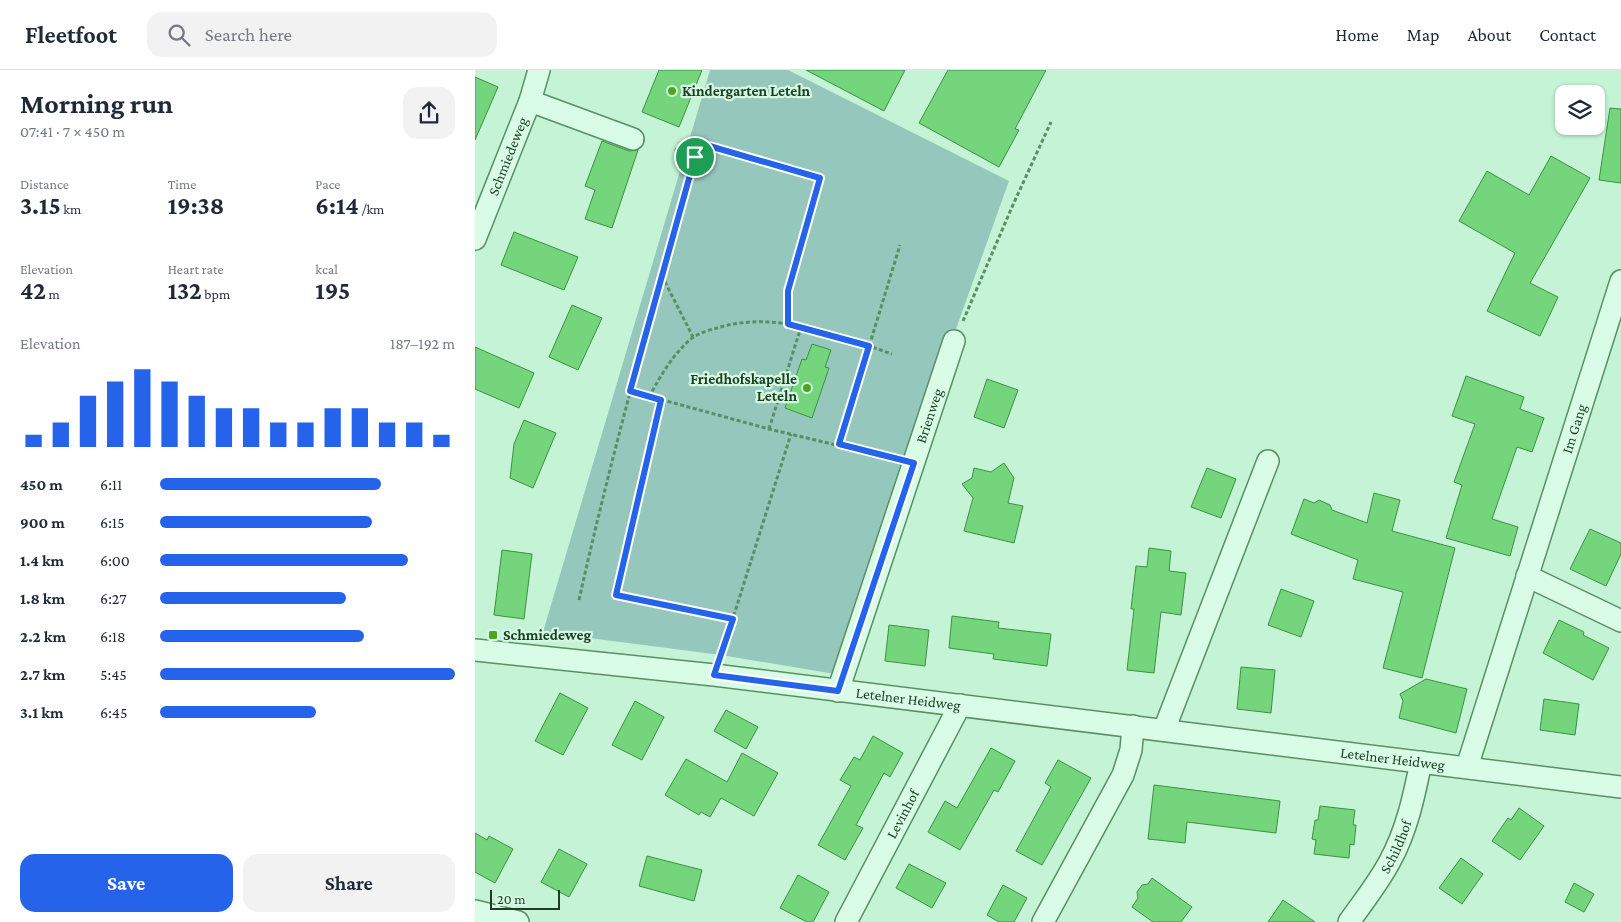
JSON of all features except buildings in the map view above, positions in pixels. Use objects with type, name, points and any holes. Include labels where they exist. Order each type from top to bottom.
[{"type":"street","name":"Schmiedeweg","points":[[475,240],[530,101],[539,70]]},
{"type":"street","name":"Schmiedeweg","points":[[530,101],[633,139]]},
{"type":"street","name":"Im Gang","points":[[1467,767],[1621,281]]},
{"type":"street","name":"Brienweg","points":[[838,691],[954,341]]},
{"type":"street","points":[[1164,730],[1268,461]]},
{"type":"street","points":[[1527,576],[1621,621]]},
{"type":"street","name":"Letelner Heidweg","points":[[475,650],[714,675],[1621,786]]},
{"type":"street","name":"Levinhof","points":[[846,922],[960,705]]},
{"type":"street","points":[[1043,922],[1123,774],[1131,750],[1133,726]]},
{"type":"street","name":"Schildhof","points":[[1349,922],[1390,862],[1412,806],[1421,762]]},
{"type":"street","points":[[475,911],[518,922]]},
{"type":"path","points":[[954,341],[1051,122]]},
{"type":"path","points":[[675,149],[701,160],[706,145],[820,178],[788,291],[788,324]]},
{"type":"path","points":[[579,600],[598,513],[695,157]]},
{"type":"path","points":[[839,444],[900,244]]},
{"type":"path","points":[[662,276],[693,338]]},
{"type":"path","points":[[649,397],[662,373],[677,353],[693,338],[708,330],[731,323],[757,320],[788,324],[892,354]]},
{"type":"path","points":[[769,429],[801,327]]},
{"type":"path","points":[[630,391],[769,429],[914,463]]},
{"type":"path","points":[[661,400],[616,595],[733,619]]},
{"type":"path","points":[[714,675],[791,434]]},
{"type":"shaded area","points":[[710,70],[788,70],[1009,181],[835,674],[721,655],[543,632]]},
{"type":"place","name":"Kindergarten Leteln","points":[[672,91]]},
{"type":"place","name":"Friedhofskapelle Leteln","points":[[807,388]]},
{"type":"place","name":"Schmiedeweg","points":[[493,635]]},
{"type":"route","points":[[706,145],[820,178],[788,291],[788,324],[824,332],[869,346],[839,444],[914,463],[838,691],[714,675],[733,619],[616,595],[661,400],[630,391],[695,157],[701,160],[706,145]]}]
